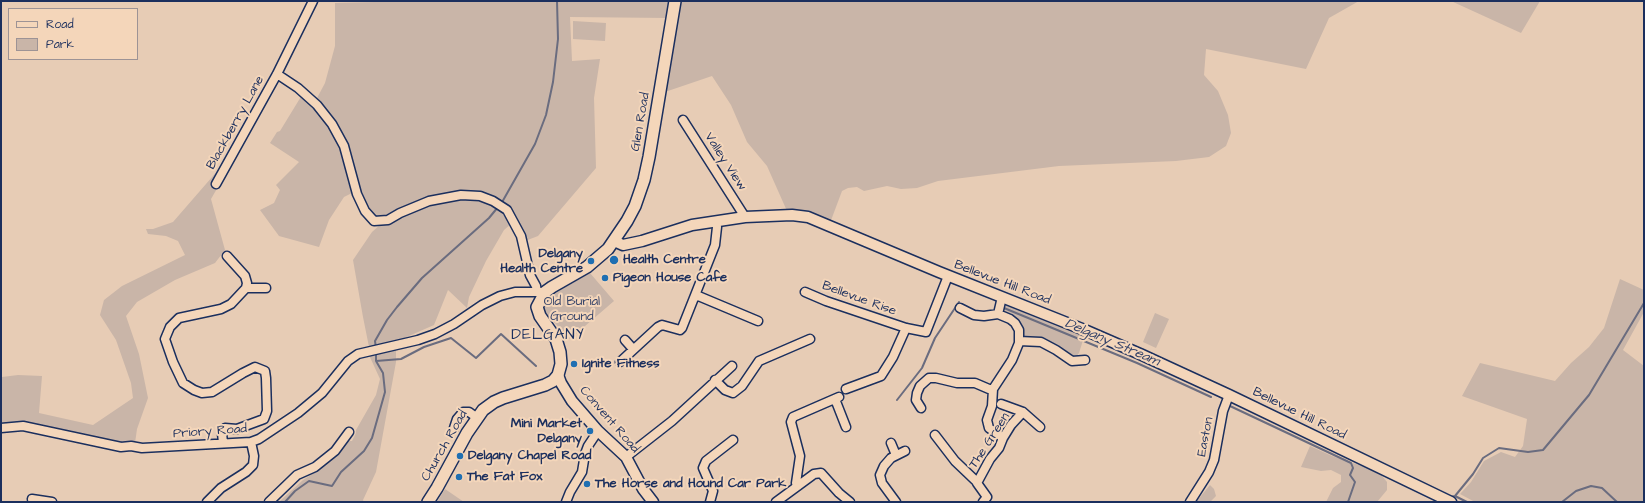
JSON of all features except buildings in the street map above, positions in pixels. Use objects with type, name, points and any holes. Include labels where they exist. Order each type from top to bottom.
[{"type":"main road","name":"Glen Road","points":[[541,292],[587,267],[608,249],[635,206],[644,180],[658,109],[675,1]]},
{"type":"main road","points":[[541,292],[537,307],[540,316],[556,339],[560,352],[561,364],[558,375]]},
{"type":"main road","name":"Church Road","points":[[428,502],[476,417],[483,410],[494,402],[554,381],[558,375]]},
{"type":"street","name":"Blackberry Lane","points":[[216,184],[277,74],[313,1]]},
{"type":"street","name":"Blackberry Lane","points":[[277,74],[298,88],[317,105],[332,124],[344,146],[357,194],[365,212],[374,221],[388,220],[400,213],[429,201],[461,195],[480,196],[493,201],[507,210],[524,243],[530,275],[541,292]]},
{"type":"street","name":"Valley View","points":[[683,120],[745,217]]},
{"type":"street","name":"Bellevue Hill Road","points":[[614,241],[623,245],[642,241],[692,225],[745,217],[792,215],[808,217],[948,276],[1087,331],[1229,394],[1451,502]]},
{"type":"street","points":[[620,362],[658,326],[665,325],[680,330],[715,245],[717,227],[716,222]]},
{"type":"street","points":[[223,443],[222,433],[225,428],[237,429],[264,419],[267,411],[266,378],[264,371],[255,368],[243,373],[212,392],[202,393],[194,390],[184,383],[173,362],[165,339],[170,327],[179,318],[221,309],[231,304],[246,288],[247,283],[245,276],[227,256]]},
{"type":"street","name":"Bellevue Rise","points":[[805,292],[906,328],[926,332],[948,276]]},
{"type":"street","points":[[246,288],[266,288]]},
{"type":"street","name":"Priory Road","points":[[1,428],[23,426],[121,447],[161,448],[251,442],[264,436],[322,393],[348,361],[358,354],[418,340],[435,334],[454,324],[482,305],[500,296],[515,292],[541,292]]},
{"type":"street","points":[[696,294],[758,321]]},
{"type":"street","points":[[998,314],[1002,297]]},
{"type":"street","points":[[960,308],[974,315],[984,316],[998,314],[1010,319],[1015,323],[1018,330],[1019,341],[1012,360],[993,389],[992,406],[987,420],[989,428],[1003,438]]},
{"type":"street","name":"Bellevue Rise","points":[[846,389],[882,376],[893,357],[906,328]]},
{"type":"street","points":[[715,380],[725,390],[733,393],[742,386],[759,360],[810,339]]},
{"type":"street","points":[[625,340],[634,349]]},
{"type":"street","points":[[1019,341],[1030,340],[1041,342],[1072,361],[1084,360]]},
{"type":"street","points":[[626,457],[672,421],[732,366]]},
{"type":"street","name":"Convent Road","points":[[558,375],[572,401],[598,431],[626,457],[643,489],[653,502]]},
{"type":"street","points":[[921,408],[916,400],[917,392],[920,386],[929,378],[975,383],[989,389],[993,389]]},
{"type":"street","name":"Easton","points":[[1190,502],[1210,472],[1214,460],[1223,411],[1229,394]]},
{"type":"street","points":[[798,486],[796,483],[800,456],[791,422],[793,417],[838,398],[846,427]]},
{"type":"street","name":"The Green","points":[[1001,404],[1023,412],[1040,427]]},
{"type":"street","points":[[454,428],[463,412],[469,412],[476,417]]},
{"type":"street","name":"The Green","points":[[977,482],[990,459],[1000,448],[1003,438],[1011,425],[1023,412]]},
{"type":"street","points":[[566,502],[582,472],[584,454],[598,431]]},
{"type":"street","points":[[269,502],[298,475],[315,467],[335,450],[349,432]]},
{"type":"street","name":"The Green","points":[[935,435],[955,461],[977,482],[988,500]]},
{"type":"street","points":[[710,502],[713,491],[703,468],[706,461],[733,440]]},
{"type":"street","points":[[207,502],[221,488],[246,472],[253,465],[254,456],[251,442]]},
{"type":"street","points":[[891,444],[896,455]]},
{"type":"street","points":[[896,502],[882,483],[880,475],[884,466],[891,458],[905,451]]},
{"type":"street","points":[[776,502],[814,474],[821,473],[839,493],[850,502]]},
{"type":"street","points":[[32,498],[52,502]]},
{"type":"green space","points":[[414,1],[672,1],[668,18],[570,17],[572,61],[600,59],[594,98],[596,168],[538,236],[525,241],[513,214],[468,192],[388,216],[376,216],[368,211],[347,146],[316,100],[325,83],[335,46],[335,3]]},
{"type":"green space","points":[[677,1],[1359,1],[1329,18],[1306,69],[1206,49],[1204,75],[1218,91],[1228,115],[1231,133],[1226,146],[1209,157],[1176,161],[1059,166],[938,181],[917,188],[901,189],[887,186],[864,191],[857,187],[848,188],[842,191],[830,223],[820,219],[814,213],[787,211],[767,166],[747,142],[731,105],[712,76],[662,93]]},
{"type":"green space","points":[[1451,1],[1540,1],[1521,33]]},
{"type":"green space","points":[[573,21],[606,23],[605,41],[573,39]]},
{"type":"green space","points":[[302,95],[321,112],[345,155],[354,192],[344,197],[329,220],[319,247],[279,236],[260,210],[274,203],[280,190],[276,185],[299,162],[270,143],[277,132],[280,131]]},
{"type":"green space","points":[[222,163],[230,166],[211,199],[225,250],[215,263],[175,280],[137,302],[126,316],[139,354],[148,398],[137,429],[135,443],[117,442],[20,422],[1,425],[2,377],[18,375],[42,376],[39,413],[93,425],[133,398],[131,383],[116,340],[100,315],[104,300],[122,286],[185,255],[178,241],[166,236],[148,234],[146,229],[153,229],[173,222],[219,169]]},
{"type":"green space","points":[[465,197],[482,199],[506,211],[511,224],[504,230],[486,261],[469,297],[467,308],[448,290],[434,325],[402,339],[369,347],[353,260],[372,232],[381,224],[422,206]]},
{"type":"green space","name":"Old Burial Ground","points":[[590,273],[614,301],[570,339],[552,320],[548,323],[542,310],[546,303],[557,292]]},
{"type":"green space","points":[[1620,279],[1644,290],[1644,312],[1623,350],[1644,366],[1644,502],[1475,502],[1460,494],[1471,482],[1484,461],[1501,452],[1515,457],[1523,446],[1527,419],[1462,396],[1480,363],[1555,381],[1571,363],[1589,347],[1604,328]]},
{"type":"green space","points":[[1002,304],[1084,337],[1079,353],[1076,357],[1072,357],[1055,346],[1036,337],[1022,336],[1020,323],[1015,317],[1002,310]]},
{"type":"green space","points":[[1155,313],[1169,319],[1156,348],[1143,342]]},
{"type":"green space","points":[[396,348],[396,362],[376,472],[363,500],[364,502],[279,502],[303,480],[317,471],[315,468],[348,441],[352,441],[356,430],[376,395],[380,379],[369,355]]},
{"type":"green space","points":[[1310,446],[1332,456],[1368,468],[1382,476],[1387,482],[1387,490],[1377,502],[1326,502],[1333,488],[1341,482],[1341,475],[1331,470],[1321,471],[1301,467]]},
{"type":"green space","points":[[1210,485],[1214,489],[1216,496],[1210,502],[1196,502]]},
{"type":"green space","points":[[445,489],[464,502],[437,502]]},
{"type":"waterway","points":[[501,204],[535,144],[546,115],[553,82],[558,39],[557,1]]},
{"type":"waterway","points":[[376,348],[375,341],[387,320],[422,278],[489,218],[498,207]]},
{"type":"waterway","name":"Delgany Stream","points":[[897,400],[922,368],[935,338],[959,302]]},
{"type":"waterway","points":[[1455,496],[1473,474],[1483,458],[1499,448],[1528,452],[1543,450],[1589,395],[1644,303]]},
{"type":"waterway","name":"Delgany Stream","points":[[1004,308],[1137,363],[1211,397]]},
{"type":"waterway","name":"Delgany Stream","points":[[376,361],[401,359],[424,347],[451,338],[476,358],[501,334],[536,366]]},
{"type":"waterway","points":[[285,502],[295,491],[309,481],[332,486],[341,472],[364,451],[372,438],[385,392],[383,373],[376,361],[376,352]]},
{"type":"waterway","name":"Delgany Stream","points":[[1230,406],[1351,463],[1353,468],[1350,475],[1355,482],[1348,502]]},
{"type":"waterway","points":[[1562,502],[1576,491],[1591,486],[1602,488],[1617,502]]},
{"type":"waterway","points":[[1450,497],[1455,496],[1467,502]]},
{"type":"place","name":"Health Centre","points":[[614,260]]},
{"type":"place","name":"Delgany Health Centre","points":[[591,261]]},
{"type":"place","name":"Pigeon House Cafe","points":[[605,278]]},
{"type":"place","name":"Ignite Fitness","points":[[574,364]]},
{"type":"place","name":"Mini Market Delgany","points":[[590,431]]},
{"type":"place","name":"Delgany Chapel Road","points":[[460,456]]},
{"type":"place","name":"The Fat Fox","points":[[459,477]]},
{"type":"place","name":"The Horse and Hound Car Park","points":[[587,484]]},
{"type":"district","name":"DELGANY","points":[[548,336]]}]
